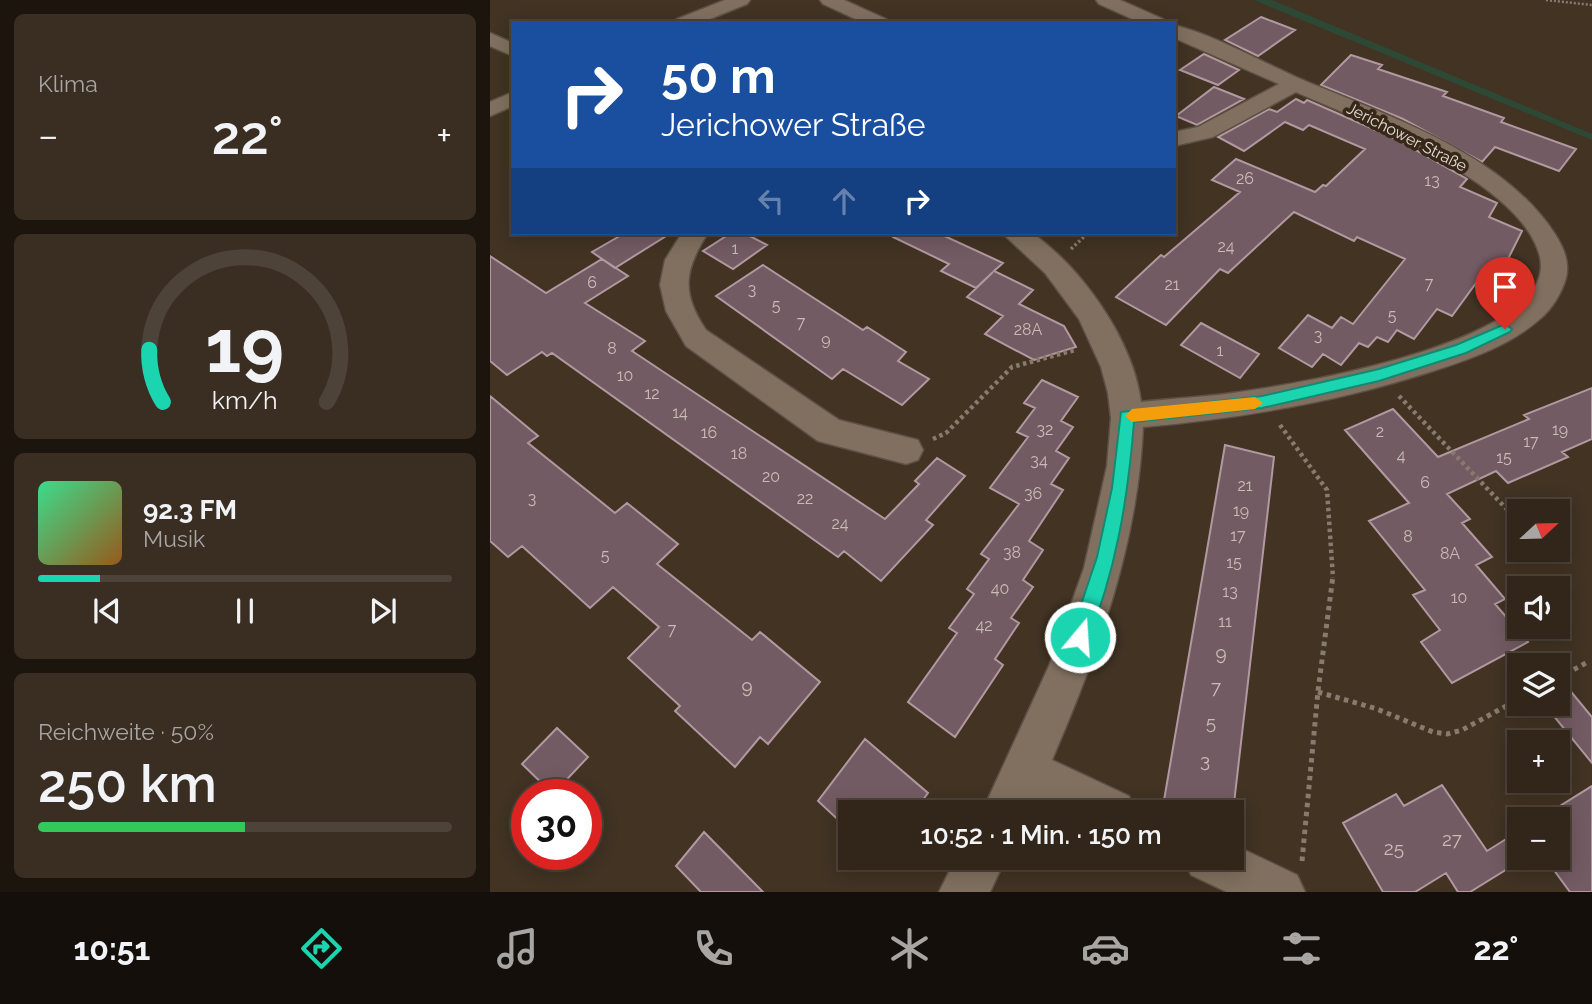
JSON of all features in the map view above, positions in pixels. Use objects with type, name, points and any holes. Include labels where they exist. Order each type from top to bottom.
[{"type":"street","points":[[688,21],[741,0]]},
{"type":"street","points":[[829,0],[876,21]]},
{"type":"street","points":[[1105,0],[1152,21]]},
{"type":"street","name":"Jerichower Straße","points":[[1127,416],[1262,402],[1379,375],[1461,349],[1505,329],[1532,310],[1549,287],[1555,266],[1546,240],[1530,217],[1482,176],[1415,137],[1176,32]]},
{"type":"street","points":[[490,39],[511,49]]},
{"type":"street","points":[[1176,139],[1205,132],[1295,84]]},
{"type":"street","points":[[490,110],[511,99]]},
{"type":"street","points":[[693,235],[683,247],[674,269],[674,289],[682,318],[696,338],[830,430],[906,450]]},
{"type":"street","points":[[1011,800],[1080,637],[1106,557],[1120,488],[1127,416],[1107,342],[1094,317],[1055,266],[1017,235]]},
{"type":"street","points":[[1025,770],[1088,800]]},
{"type":"street","points":[[1244,867],[1291,879]]},
{"type":"street","points":[[964,892],[976,870]]},
{"type":"path","points":[[1546,0],[1592,5]]},
{"type":"path","points":[[906,450],[946,433],[1012,367],[1107,342]]},
{"type":"path","points":[[1379,375],[1507,509]]},
{"type":"path","points":[[1262,402],[1327,490],[1332,575],[1291,879]]},
{"type":"path","points":[[1570,672],[1586,663]]},
{"type":"path","points":[[1318,691],[1377,709],[1433,732],[1462,730],[1507,706]]},
{"type":"green space","points":[[1254,0],[1272,0],[1592,134],[1592,140]]},
{"type":"building","points":[[1261,17],[1295,30],[1258,56],[1225,40]]},
{"type":"building","points":[[1204,54],[1239,70],[1218,85],[1180,70]]},
{"type":"building","points":[[1351,55],[1382,65],[1378,69],[1447,92],[1443,96],[1504,118],[1501,122],[1576,149],[1559,171],[1495,147],[1482,162],[1403,119],[1321,85]]},
{"type":"building","points":[[1214,87],[1244,99],[1197,125],[1176,116]]},
{"type":"building","points":[[1296,99],[1304,103],[1307,100],[1396,139],[1467,179],[1460,187],[1497,203],[1489,217],[1522,231],[1506,263],[1513,266],[1497,288],[1479,279],[1452,316],[1437,309],[1414,339],[1397,330],[1388,342],[1377,337],[1368,347],[1359,343],[1341,365],[1323,354],[1312,367],[1279,348],[1308,315],[1332,328],[1341,317],[1353,324],[1405,259],[1357,237],[1354,241],[1294,212],[1228,273],[1220,269],[1166,325],[1116,297],[1161,255],[1164,257],[1240,192],[1212,180],[1236,159],[1315,192],[1323,185],[1326,186],[1365,149],[1309,125],[1303,130],[1285,122],[1244,151],[1218,137],[1269,109],[1277,112]]},
{"type":"building","points":[[622,235],[668,235],[615,268],[592,252]]},
{"type":"building","points":[[728,235],[748,235],[767,245],[733,269],[703,251]]},
{"type":"building","points":[[942,235],[1003,263],[994,271],[1033,290],[1019,304],[1064,326],[1076,347],[1034,360],[985,334],[1003,316],[967,297],[993,272],[976,288],[941,271],[949,264],[893,237]]},
{"type":"building","points":[[490,256],[546,293],[602,259],[628,276],[585,303],[645,341],[632,351],[885,519],[919,484],[915,481],[937,458],[965,476],[926,520],[933,525],[881,581],[844,551],[838,557],[552,353],[547,356],[542,352],[507,375],[490,361]]},
{"type":"building","points":[[763,265],[863,330],[867,327],[906,352],[898,361],[929,379],[902,405],[843,369],[832,379],[716,296]]},
{"type":"building","points":[[1201,323],[1259,354],[1240,378],[1181,345]]},
{"type":"building","points":[[1042,380],[1078,397],[1061,421],[1073,427],[1056,451],[1069,458],[1051,484],[1063,490],[1029,541],[1043,550],[1023,580],[1033,587],[1011,618],[1019,623],[995,659],[1003,665],[955,737],[908,702],[957,633],[949,628],[974,594],[967,589],[989,559],[981,554],[1019,504],[990,488],[1028,437],[1017,432],[1035,408],[1024,403]]},
{"type":"building","points":[[1592,388],[1592,439],[1562,452],[1568,457],[1508,483],[1496,471],[1447,494],[1470,519],[1462,523],[1492,557],[1476,565],[1505,599],[1495,604],[1507,618],[1507,639],[1525,639],[1528,642],[1452,683],[1421,642],[1440,630],[1413,595],[1425,590],[1369,521],[1409,503],[1345,430],[1393,409],[1438,457],[1529,419],[1524,415]]},
{"type":"building","points":[[490,396],[538,436],[528,443],[615,513],[627,503],[678,544],[657,564],[752,640],[760,632],[820,682],[768,744],[760,737],[735,767],[675,711],[680,706],[628,658],[659,627],[613,587],[590,608],[522,546],[508,557],[490,541]]},
{"type":"building","points":[[1225,445],[1274,457],[1234,800],[1164,800]]},
{"type":"building","points":[[1570,690],[1592,717],[1592,763],[1570,736],[1570,730],[1565,730],[1554,716],[1570,716]]},
{"type":"building","points":[[557,728],[588,757],[567,779],[538,779],[522,764]]},
{"type":"building","points":[[865,739],[928,793],[923,800],[838,800],[838,820],[818,801]]},
{"type":"building","points":[[1442,785],[1487,851],[1507,838],[1507,869],[1470,892],[1458,892],[1446,873],[1415,892],[1383,892],[1343,823],[1396,794],[1404,806]]},
{"type":"building","points":[[1592,786],[1592,892],[1570,892],[1554,870],[1570,870],[1570,807],[1558,807]]},
{"type":"building","points":[[704,832],[763,892],[701,892],[676,866]]},
{"type":"slow traffic","points":[[1132,416],[1255,403]]},
{"type":"route","points":[[1080,637],[1106,557],[1120,488],[1127,416],[1262,402],[1379,375],[1461,349],[1505,329]]}]
